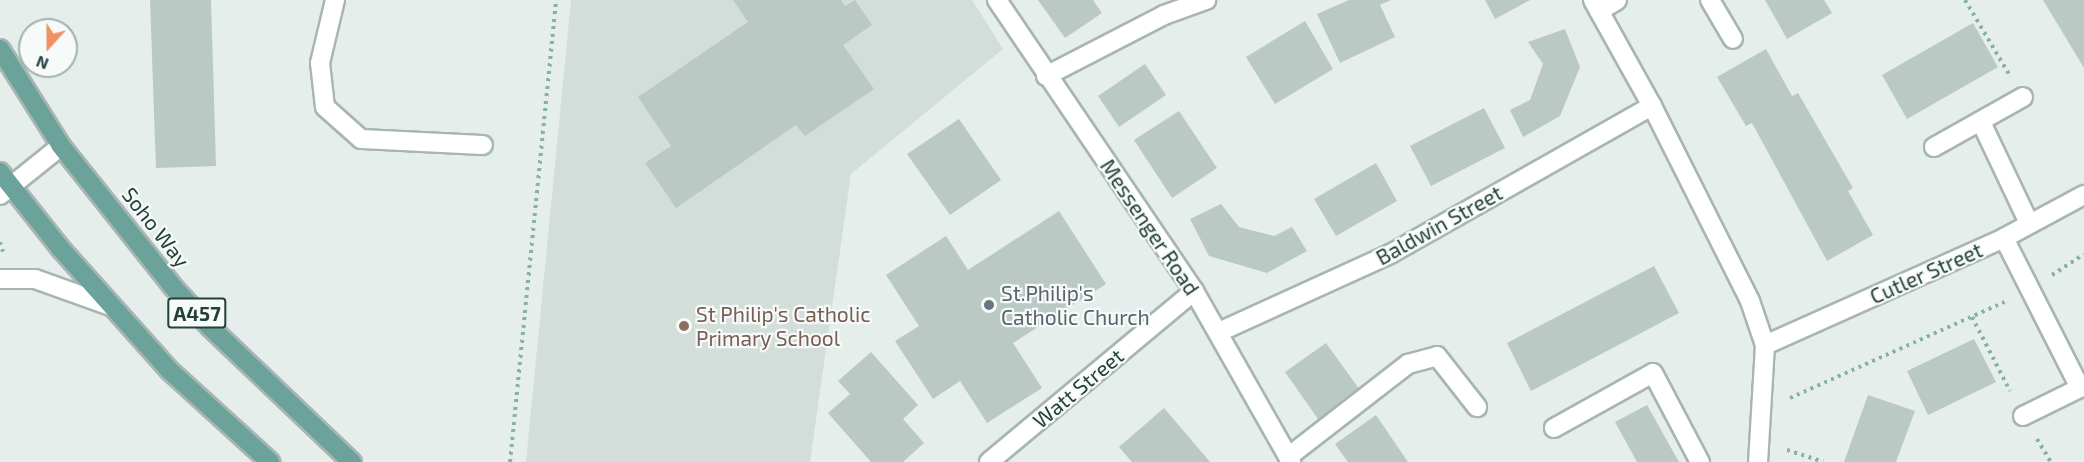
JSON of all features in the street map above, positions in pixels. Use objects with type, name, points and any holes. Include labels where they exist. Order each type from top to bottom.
[{"type":"main road","name":"Soho Way","points":[[0,49],[61,146],[210,327],[352,462]]},
{"type":"main road","name":"A457","points":[[3,185],[169,370],[270,462]]},
{"type":"street","points":[[335,0],[320,63],[326,107],[361,139],[483,145]]},
{"type":"street","name":"Messenger Road","points":[[997,0],[1046,76],[1194,291],[1290,460]]},
{"type":"street","points":[[1046,76],[1164,15],[1206,0]]},
{"type":"street","points":[[1617,0],[1596,5],[1652,106],[1750,301],[1765,345],[1758,462]]},
{"type":"street","points":[[1710,0],[1733,39]]},
{"type":"street","points":[[1934,147],[2023,97]]},
{"type":"street","name":"Baldwin Street","points":[[1219,332],[1392,254],[1652,106]]},
{"type":"street","points":[[1981,122],[2029,223]]},
{"type":"street","points":[[3,185],[61,146]]},
{"type":"street","name":"Cutler Street","points":[[1765,345],[2004,238],[2084,195]]},
{"type":"street","points":[[2004,238],[2082,387],[2023,416]]},
{"type":"street","points":[[0,279],[35,279],[111,306]]},
{"type":"street","name":"Watt Street","points":[[989,462],[1194,291]]},
{"type":"street","points":[[1290,460],[1408,364],[1437,356],[1477,407]]},
{"type":"street","points":[[1554,428],[1653,373],[1700,462]]},
{"type":"path","points":[[510,462],[556,0]]},
{"type":"path","points":[[1965,0],[2023,97]]},
{"type":"path","points":[[1761,411],[2031,291],[2084,254]]},
{"type":"path","points":[[1758,440],[1823,462]]},
{"type":"shaded area","name":"St Philip's Catholic Primary School","points":[[571,0],[972,0],[1003,49],[851,174],[810,462],[526,462]]},
{"type":"building","points":[[150,0],[211,0],[216,166],[156,168]]},
{"type":"building","points":[[733,0],[841,0],[845,6],[855,0],[872,25],[843,45],[874,89],[805,136],[796,125],[676,208],[645,163],[671,146],[638,97],[748,22]]},
{"type":"building","points":[[1038,0],[1093,0],[1102,13],[1065,38]]},
{"type":"building","points":[[1349,0],[1391,0],[1380,5],[1395,37],[1340,63],[1317,14]]},
{"type":"building","points":[[1485,0],[1530,0],[1495,19]]},
{"type":"building","points":[[1765,0],[1824,0],[1832,13],[1787,39]]},
{"type":"building","points":[[2043,0],[2084,0],[2084,68]]},
{"type":"building","points":[[1305,21],[1333,69],[1275,104],[1246,57]]},
{"type":"building","points":[[1973,23],[1998,67],[1907,119],[1882,75]]},
{"type":"building","points":[[1565,29],[1580,67],[1560,116],[1523,137],[1510,110],[1530,100],[1543,64],[1528,42]]},
{"type":"building","points":[[1766,49],[1792,96],[1798,93],[1853,188],[1848,191],[1873,235],[1827,261],[1752,123],[1746,126],[1717,77]]},
{"type":"building","points":[[1145,64],[1166,95],[1119,127],[1098,96]]},
{"type":"building","points":[[1484,108],[1505,148],[1431,186],[1410,146]]},
{"type":"building","points":[[1179,111],[1217,168],[1172,198],[1134,140]]},
{"type":"building","points":[[959,119],[1001,180],[950,215],[907,154]]},
{"type":"building","points":[[1376,163],[1397,201],[1336,236],[1314,199]]},
{"type":"building","points":[[1221,204],[1239,227],[1274,236],[1292,227],[1307,251],[1267,273],[1209,256],[1190,219]]},
{"type":"building","name":"St.Philip's Catholic Church","points":[[1059,211],[1106,284],[1013,343],[1042,388],[987,423],[960,381],[933,399],[895,341],[919,326],[886,275],[946,236],[968,270]]},
{"type":"building","points":[[1654,266],[1679,313],[1531,391],[1507,343]]},
{"type":"building","points":[[1974,339],[1996,382],[1928,415],[1907,371]]},
{"type":"building","points":[[1326,343],[1360,390],[1318,419],[1285,372]]},
{"type":"building","points":[[871,352],[918,405],[903,419],[924,443],[903,462],[871,462],[828,413],[850,394],[838,381]]},
{"type":"building","points":[[1868,395],[1915,411],[1896,462],[1844,462]]},
{"type":"building","points":[[1647,405],[1679,462],[1637,462],[1615,422]]},
{"type":"building","points":[[1164,408],[1210,462],[1132,462],[1119,447]]},
{"type":"building","points":[[1376,415],[1408,462],[1348,462],[1335,444]]},
{"type":"place","name":"St.Philip's Catholic Church","points":[[989,305]]},
{"type":"place","name":"St Philip's Catholic Primary School","points":[[684,326]]}]
